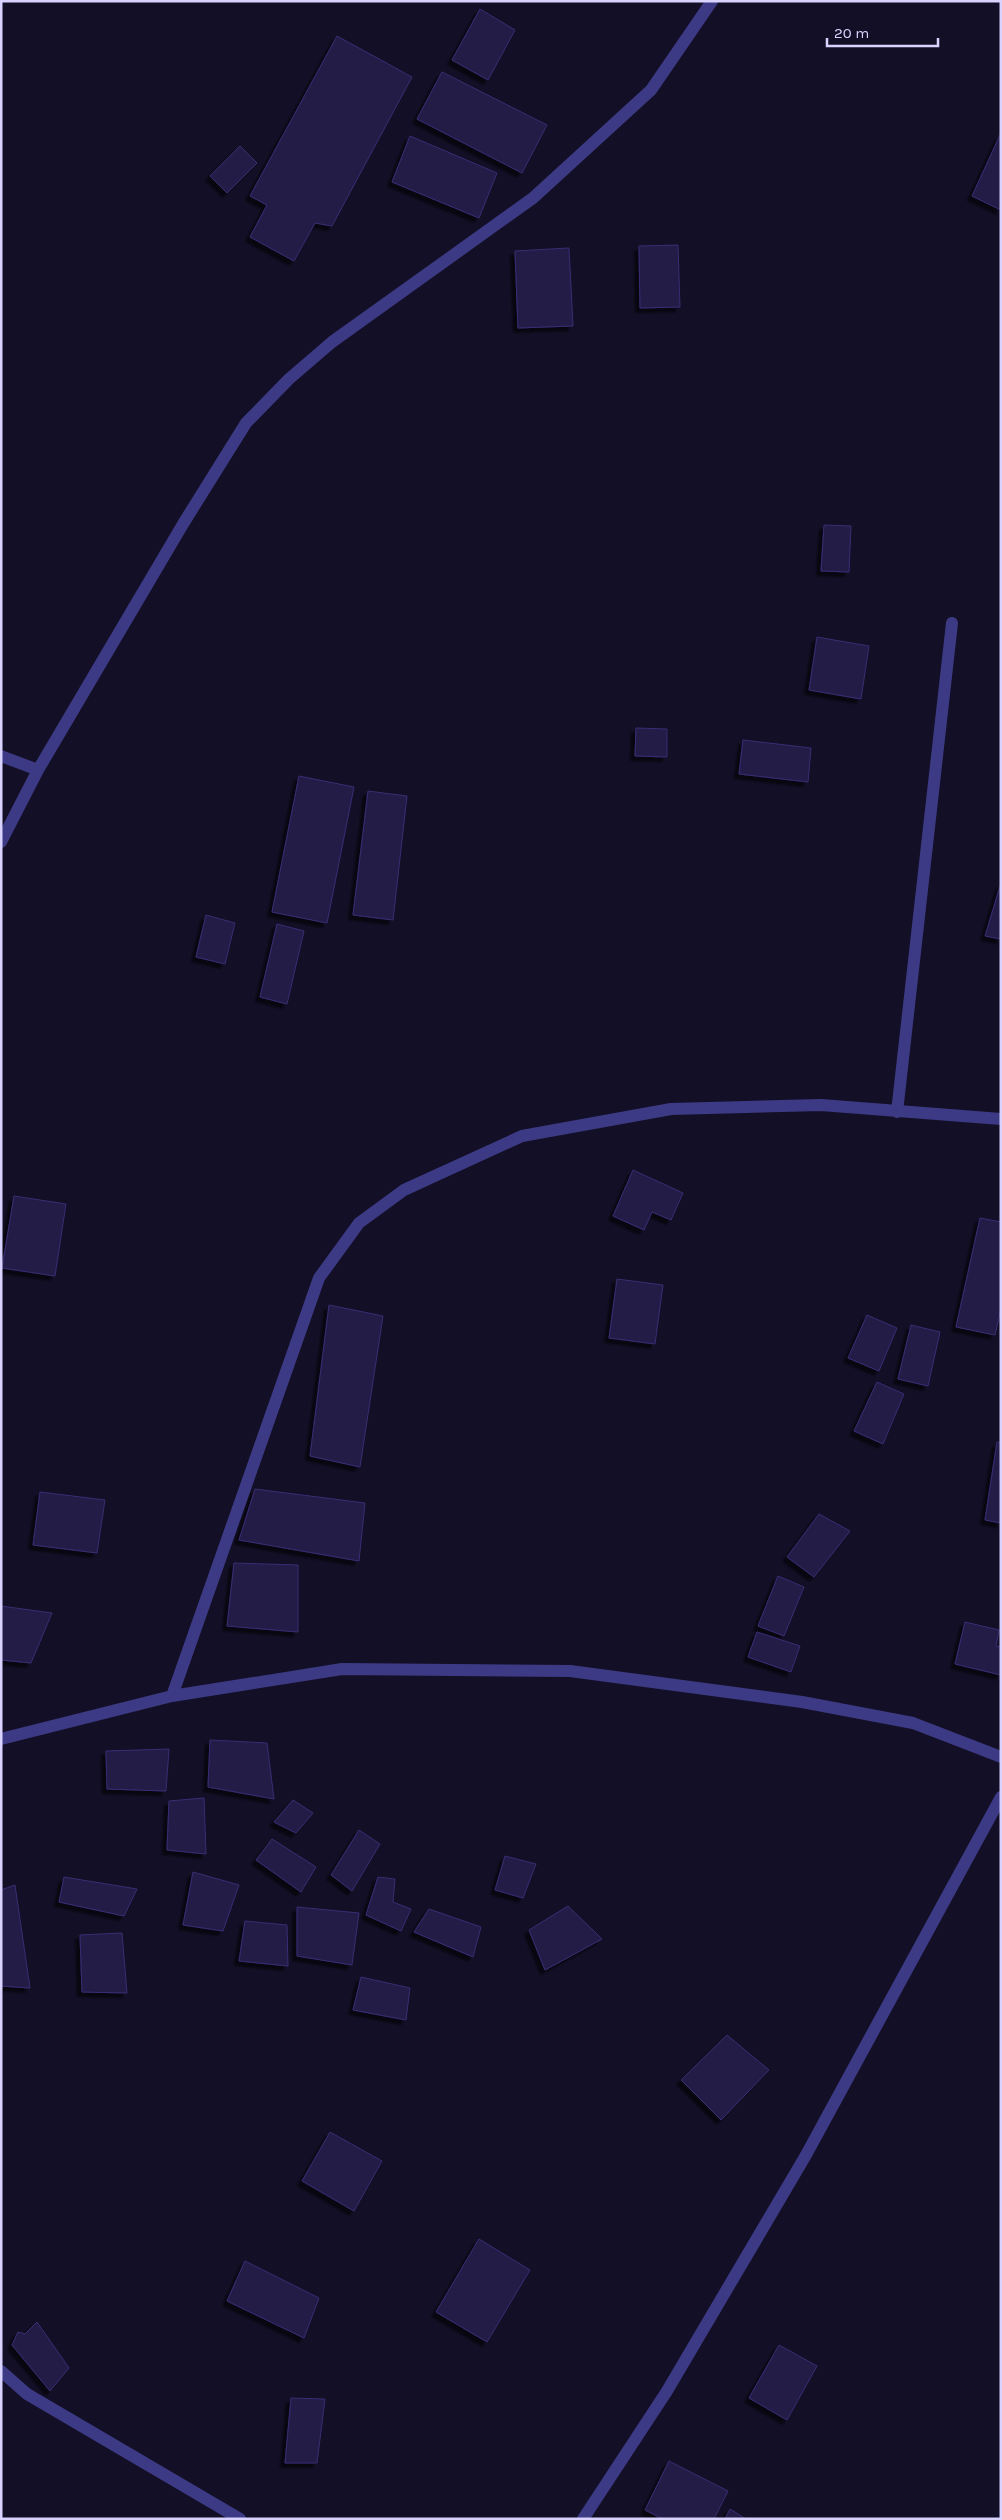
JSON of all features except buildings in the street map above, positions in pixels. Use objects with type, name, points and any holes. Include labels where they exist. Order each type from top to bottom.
[{"type":"street","points":[[1,842],[38,770],[183,524],[246,423],[289,379],[332,342],[533,198],[651,90],[712,1]]},
{"type":"street","points":[[897,1112],[952,622]]},
{"type":"street","points":[[1,756],[38,770]]},
{"type":"street","points":[[172,1696],[319,1278],[359,1224],[404,1190],[522,1136],[671,1109],[821,1105],[1001,1119]]},
{"type":"street","points":[[1,1739],[172,1696],[342,1669],[570,1671],[802,1702],[913,1723],[1001,1757]]},
{"type":"street","points":[[583,2519],[667,2391],[801,2163],[1001,1797]]},
{"type":"street","points":[[1,2371],[27,2394],[240,2519]]}]
